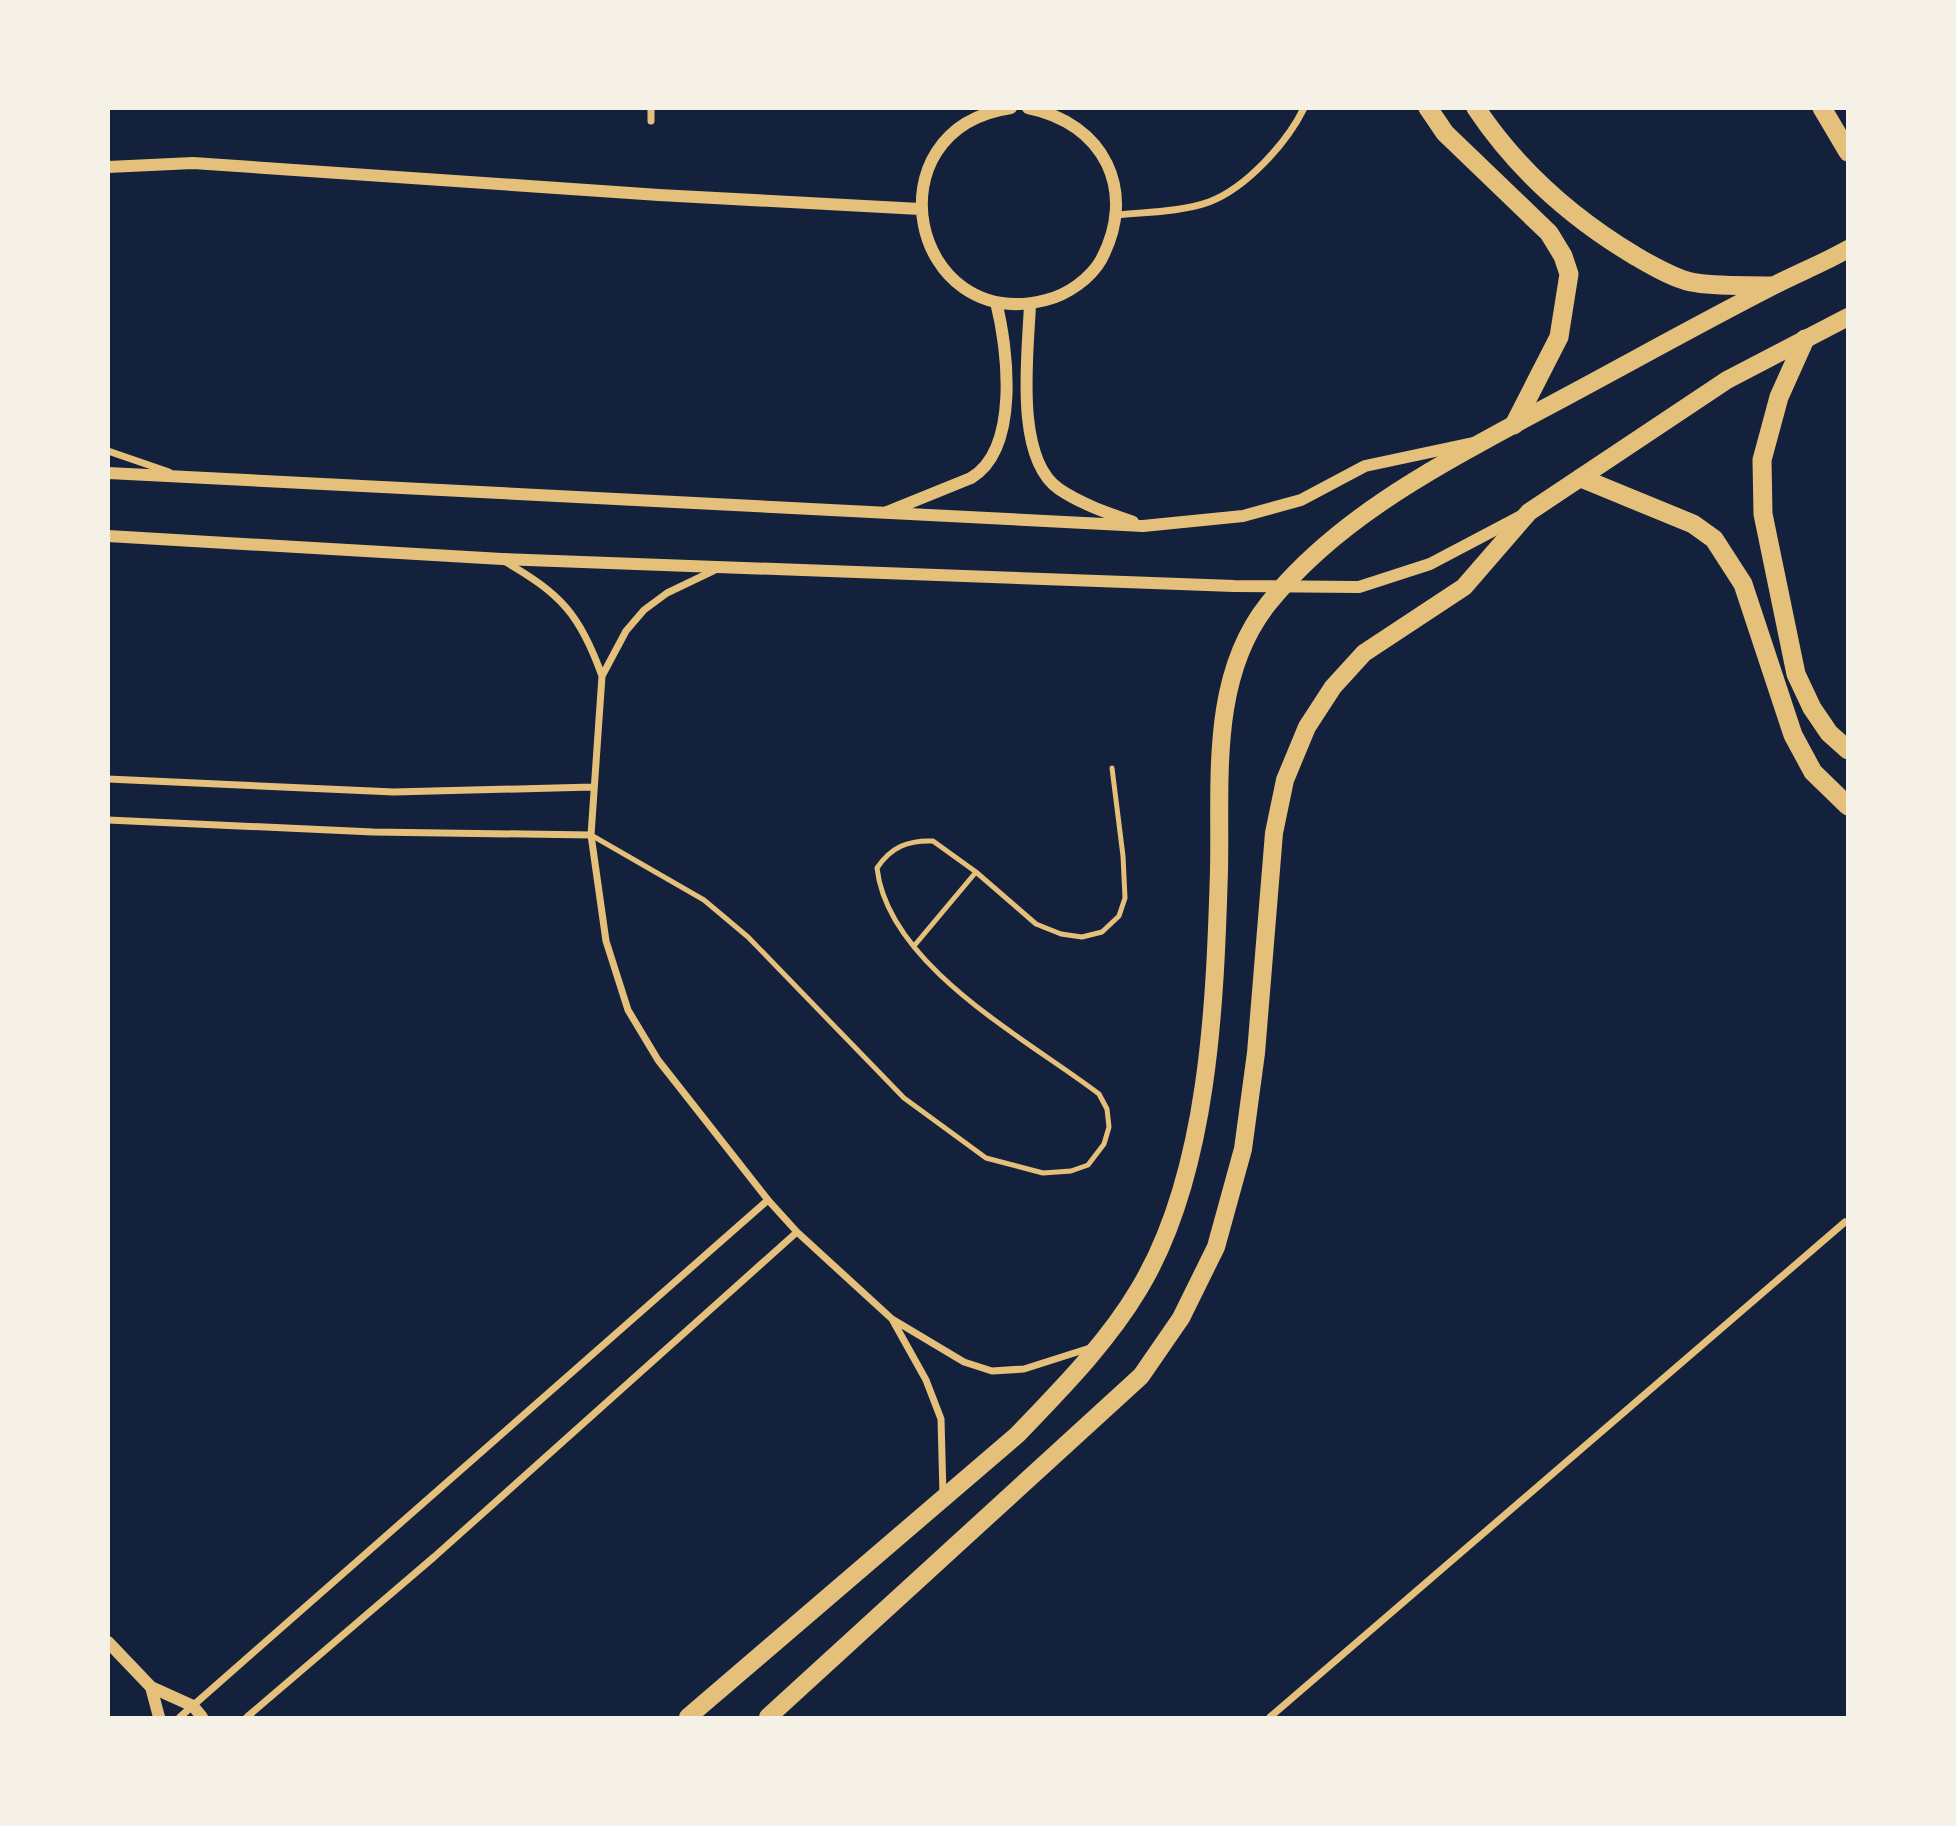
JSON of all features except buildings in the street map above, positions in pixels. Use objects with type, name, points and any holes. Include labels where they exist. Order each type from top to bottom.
[{"type":"highway","points":[[1428,108],[1445,133],[1549,233],[1563,256],[1569,274],[1559,337],[1514,425]]},
{"type":"highway","points":[[1476,108],[1517,162],[1561,205],[1603,237],[1652,265],[1690,282],[1772,286]]},
{"type":"highway","points":[[1822,108],[1847,152]]},
{"type":"highway","points":[[1805,339],[1779,397],[1762,460],[1763,513],[1796,674],[1812,708],[1829,733],[1847,750]]},
{"type":"highway","points":[[1581,478],[1693,524],[1714,539],[1729,558],[1743,584],[1793,735],[1813,772],[1847,806]]},
{"type":"main road","points":[[688,1717],[1017,1435],[1097,1346],[1140,1288],[1173,1213],[1198,1124],[1217,941],[1222,723],[1233,667],[1252,626],[1283,585],[1319,549],[1354,521],[1480,441],[1772,286],[1842,253]]},
{"type":"main road","points":[[768,1717],[1141,1376],[1181,1318],[1216,1247],[1242,1149],[1256,1053],[1274,833],[1285,780],[1307,727],[1333,687],[1364,653],[1464,587],[1529,512],[1727,380],[1847,317]]},
{"type":"street","points":[[651,108],[651,121]]},
{"type":"street","points":[[1011,108],[989,112],[961,126],[938,148],[924,177],[920,209],[926,241],[942,268],[966,290],[996,302],[1030,305],[1055,298],[1079,285],[1098,265],[1111,242],[1117,215],[1114,183],[1102,154],[1081,130],[1053,113],[1028,108]]},
{"type":"street","points":[[1117,215],[1209,202],[1236,186],[1277,152],[1304,108]]},
{"type":"street","points":[[108,167],[193,163],[673,196],[920,209]]},
{"type":"street","points":[[881,514],[971,478],[983,471],[992,459],[1005,407],[1003,333],[996,302]]},
{"type":"street","points":[[1030,305],[1027,398],[1036,456],[1057,488],[1143,526]]},
{"type":"street","points":[[108,473],[1143,526],[1243,516],[1301,500],[1365,466],[1480,441]]},
{"type":"street","points":[[108,452],[183,477]]},
{"type":"street","points":[[108,536],[502,559],[718,568],[1221,586],[1359,587],[1430,564],[1529,512]]},
{"type":"street","points":[[502,559],[545,584],[572,612],[591,644],[602,676]]},
{"type":"street","points":[[718,568],[667,593],[644,610],[626,631],[602,676],[591,835],[606,942],[628,1010],[658,1060],[768,1200],[797,1232],[892,1319],[964,1362],[992,1371],[1024,1369],[1097,1346]]},
{"type":"street","points":[[108,779],[394,792],[593,787]]},
{"type":"street","points":[[108,820],[373,832],[591,835]]},
{"type":"street","points":[[180,1717],[768,1200]]},
{"type":"street","points":[[1270,1717],[1845,1222]]},
{"type":"street","points":[[247,1717],[434,1558],[797,1232]]},
{"type":"street","points":[[892,1319],[926,1380],[941,1419],[942,1498]]},
{"type":"street","points":[[108,1642],[151,1686],[193,1706],[202,1717]]},
{"type":"street","points":[[151,1686],[159,1717]]},
{"type":"lane","points":[[591,835],[704,900],[748,937],[904,1098],[986,1158],[1043,1173],[1071,1171],[1088,1165],[1104,1144],[1108,1127],[1107,1109],[1099,1094],[977,1008],[914,946],[880,892],[877,868],[886,855],[900,845],[933,841],[976,872],[1036,924],[1061,934],[1082,937],[1102,932],[1119,916],[1125,898],[1123,856],[1112,768]]},
{"type":"lane","points":[[914,946],[976,872]]}]
